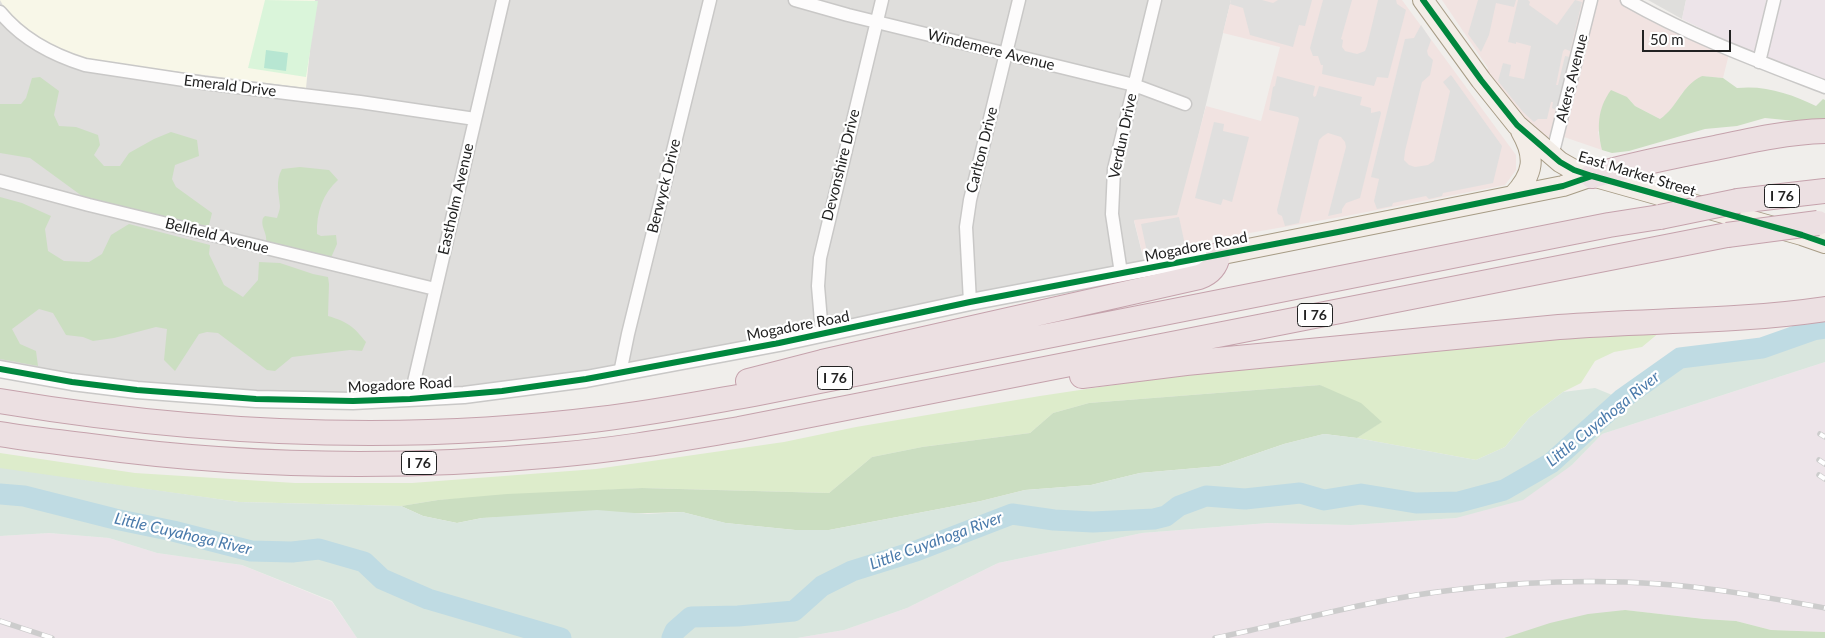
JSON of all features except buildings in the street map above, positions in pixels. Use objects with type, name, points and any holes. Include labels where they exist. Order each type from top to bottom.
[{"type":"highway","points":[[1592,176],[1642,163],[1746,141],[1800,132],[1825,131]]},
{"type":"highway","name":"I 76","points":[[0,402],[85,415],[192,426],[334,433],[473,430],[598,419],[659,411],[774,390],[1609,225],[1738,202],[1825,191]]},
{"type":"highway","name":"I 76","points":[[0,434],[134,452],[237,461],[351,464],[444,463],[557,455],[670,441],[904,397],[1727,235],[1823,230]]},
{"type":"highway","points":[[659,411],[717,390],[773,374],[1199,277],[1208,273],[1215,266],[1218,256]]},
{"type":"highway","points":[[904,397],[1186,363],[1559,327],[1608,323],[1764,317],[1825,309]]},
{"type":"main road","name":"East Market Street","points":[[1423,0],[1496,101],[1517,125],[1552,156],[1574,170],[1785,230],[1823,230]]},
{"type":"main road","points":[[1513,196],[1528,177],[1532,162],[1529,144],[1517,125]]},
{"type":"main road","name":"Mogadore Road","points":[[1218,256],[1563,186],[1592,176]]},
{"type":"street","name":"Eastholm Avenue","points":[[410,399],[503,0]]},
{"type":"street","name":"Berwyck Drive","points":[[620,373],[710,0]]},
{"type":"street","name":"Windemere Avenue","points":[[795,0],[1134,85],[1186,104]]},
{"type":"street","name":"Devonshire Drive","points":[[822,333],[818,286],[820,258],[882,0]]},
{"type":"street","name":"Carlton Drive","points":[[970,302],[966,228],[970,200],[1019,0]]},
{"type":"street","name":"Verdun Drive","points":[[1121,273],[1116,244],[1112,197],[1114,169],[1155,0]]},
{"type":"street","name":"Akers Avenue","points":[[1552,156],[1591,0]]},
{"type":"street","points":[[1627,0],[1667,22],[1759,62],[1825,87]]},
{"type":"street","points":[[1759,62],[1774,0]]},
{"type":"street","name":"Emerald Drive","points":[[0,12],[18,30],[34,42],[67,60],[85,65],[204,83],[378,104],[476,119]]},
{"type":"street","name":"Bellfield Avenue","points":[[0,181],[89,205],[435,289]]},
{"type":"street","name":"Mogadore Road","points":[[0,369],[72,382],[137,390],[297,400],[410,399],[502,391],[620,373],[914,316],[970,302],[1218,256]]},
{"type":"shaded area","points":[[0,0],[1231,0],[1179,217],[1134,221],[1146,269],[586,379],[297,400],[0,369]]},
{"type":"shaded area","points":[[0,0],[315,0],[306,88],[110,63],[74,55],[39,39],[5,9]]},
{"type":"shaded area","points":[[1231,0],[1402,0],[1516,155],[1516,170],[1505,185],[1346,216],[1142,252],[1134,220],[1177,215],[1206,106],[1261,121],[1280,47],[1223,33]]},
{"type":"shaded area","points":[[1231,0],[1262,0],[1273,3],[1278,0],[1312,0],[1305,26],[1299,25],[1293,47],[1250,35],[1243,8],[1230,4]]},
{"type":"shaded area","points":[[1323,0],[1352,0],[1341,39],[1343,40],[1342,47],[1345,51],[1357,54],[1365,51],[1367,46],[1378,0],[1396,0],[1397,4],[1406,10],[1388,78],[1377,77],[1374,86],[1322,74],[1323,65],[1321,65],[1318,56],[1313,56],[1310,48]]},
{"type":"shaded area","points":[[1442,0],[1588,0],[1550,151],[1483,79],[1488,68]]},
{"type":"shaded area","points":[[1478,0],[1516,0],[1514,7],[1496,3],[1489,35],[1481,52],[1468,34]]},
{"type":"shaded area","points":[[1518,0],[1528,0],[1530,2],[1529,5],[1557,25],[1575,0],[1582,2],[1570,51],[1565,49],[1563,51],[1556,85],[1558,85],[1565,56],[1570,57],[1559,106],[1556,110],[1552,108],[1553,102],[1551,102],[1547,119],[1538,119],[1534,122],[1523,112],[1498,81],[1503,63],[1511,65],[1509,76],[1524,79],[1531,46],[1508,42]]},
{"type":"shaded area","points":[[1595,0],[1622,0],[1729,54],[1723,78],[1702,76],[1683,92],[1669,113],[1660,119],[1635,106],[1627,97],[1598,132],[1602,150],[1564,137]]},
{"type":"shaded area","points":[[1648,0],[1686,0],[1682,19]]},
{"type":"shaded area","points":[[1686,0],[1766,0],[1757,56],[1682,19]]},
{"type":"shaded area","points":[[1779,0],[1825,0],[1825,82],[1764,58]]},
{"type":"shaded area","points":[[1421,25],[1431,40],[1427,51],[1433,60],[1430,75],[1422,82],[1404,160],[1409,165],[1415,167],[1428,165],[1434,161],[1450,91],[1443,82],[1451,75],[1502,146],[1493,183],[1443,193],[1442,196],[1429,199],[1426,196],[1393,203],[1392,206],[1377,209],[1374,201],[1379,179],[1371,177],[1405,39],[1414,38]]},
{"type":"shaded area","points":[[1277,76],[1315,86],[1314,97],[1319,86],[1362,97],[1360,105],[1371,108],[1371,113],[1380,111],[1381,113],[1360,198],[1346,203],[1342,213],[1328,216],[1346,147],[1341,137],[1328,133],[1319,140],[1299,223],[1285,226],[1282,216],[1278,214],[1277,210],[1299,119],[1298,117],[1269,110]]},
{"type":"shaded area","points":[[1214,122],[1224,124],[1223,131],[1249,137],[1232,202],[1223,199],[1221,205],[1195,198]]},
{"type":"shaded area","points":[[1179,217],[1185,245],[1147,252],[1141,224]]},
{"type":"shaded area","points":[[1825,328],[1825,362],[1602,434],[1572,465],[1523,500],[1456,518],[1351,525],[1268,523],[1142,533],[998,563],[907,608],[844,630],[797,638],[357,638],[332,601],[242,565],[157,553],[109,538],[49,533],[0,536],[0,468],[239,502],[401,506],[423,516],[457,523],[482,518],[597,510],[647,514],[682,512],[726,523],[795,530],[829,530],[981,501],[1025,490],[1091,485],[1140,473],[1220,466],[1284,444],[1324,434],[1357,438],[1476,460],[1505,447],[1529,418],[1563,392],[1595,388],[1622,399],[1680,358],[1762,348],[1813,330]]},
{"type":"shaded area","points":[[1825,362],[1825,632],[1771,630],[1736,621],[1625,610],[1503,638],[797,638],[844,630],[907,608],[998,563],[1142,533],[1268,523],[1351,525],[1456,518],[1572,465],[1602,434]]},
{"type":"shaded area","points":[[48,533],[109,538],[157,553],[242,565],[332,602],[357,638],[0,638],[0,536]]},
{"type":"green space","points":[[265,0],[318,1],[306,77],[248,68]]},
{"type":"green space","points":[[266,50],[288,53],[286,71],[264,68]]},
{"type":"green space","points":[[1702,76],[1723,78],[1737,88],[1748,87],[1778,91],[1816,106],[1823,99],[1825,100],[1825,124],[1765,118],[1737,126],[1705,129],[1629,151],[1612,153],[1602,150],[1599,119],[1603,104],[1611,90],[1627,97],[1635,106],[1660,119],[1671,109],[1689,85]]},
{"type":"green space","points":[[40,77],[59,91],[54,115],[59,126],[76,127],[98,135],[100,145],[94,155],[104,166],[120,166],[129,153],[171,132],[197,140],[199,156],[175,165],[172,179],[176,187],[212,213],[209,225],[194,225],[82,196],[30,158],[0,153],[0,104],[21,104],[26,98],[32,78]]},
{"type":"green space","points":[[300,167],[329,170],[338,180],[324,197],[319,211],[317,226],[317,234],[321,236],[336,235],[337,244],[330,260],[266,244],[262,221],[265,216],[277,218],[280,208],[279,178],[282,169]]},
{"type":"green space","points":[[0,197],[22,203],[51,216],[45,229],[48,251],[64,261],[89,262],[102,254],[111,235],[129,224],[210,245],[209,254],[224,285],[243,297],[258,280],[259,262],[280,263],[328,277],[328,316],[350,325],[366,342],[362,351],[350,350],[292,357],[275,371],[267,370],[218,333],[207,332],[199,334],[175,371],[164,360],[167,329],[156,327],[114,338],[93,341],[83,337],[66,335],[53,313],[39,309],[12,329],[20,344],[36,351],[38,366],[0,359]]},
{"type":"green space","points":[[1660,332],[1642,347],[1614,352],[1595,361],[1581,383],[1563,392],[1529,418],[1505,447],[1476,460],[1357,438],[1381,422],[1320,385],[1089,403],[1053,413],[1030,433],[922,447],[872,457],[829,493],[642,488],[438,500],[401,506],[239,502],[0,469],[0,453],[135,473],[295,483],[412,483],[596,469],[784,442],[856,427],[1173,376],[1583,333]]},
{"type":"green space","points":[[1320,385],[1361,403],[1382,422],[1357,438],[1324,434],[1284,444],[1220,466],[1140,473],[1091,485],[1025,490],[981,501],[829,530],[795,530],[725,523],[682,512],[482,518],[457,523],[423,516],[401,506],[438,500],[507,494],[642,488],[829,493],[872,457],[922,447],[1030,433],[1053,413],[1089,403]]},
{"type":"green space","points":[[1625,610],[1736,621],[1771,630],[1825,632],[1825,638],[1504,638],[1550,623],[1588,614]]},
{"type":"waterway","name":"Little Cuyahoga River","points":[[672,638],[675,631],[691,617],[738,616],[794,611],[822,586],[852,571],[916,551],[1012,514],[1054,520],[1093,522],[1154,519],[1166,516],[1179,506],[1206,496],[1245,499],[1300,493],[1324,500],[1361,494],[1416,503],[1459,502],[1504,490],[1551,463],[1622,399],[1680,358],[1762,348],[1813,330],[1825,328]]},
{"type":"waterway","name":"Little Cuyahoga River","points":[[0,494],[24,496],[251,551],[292,552],[319,549],[364,562],[382,579],[428,599],[561,638]]},
{"type":"railway","points":[[1820,434],[1825,437]]},
{"type":"railway","points":[[1819,460],[1825,464]]},
{"type":"railway","points":[[1819,475],[1825,479]]},
{"type":"railway","points":[[1215,638],[1393,599],[1453,590],[1530,583],[1608,582],[1660,584],[1722,591],[1825,608]]},
{"type":"railway","points":[[0,621],[52,638]]},
{"type":"cycle path","points":[[1423,0],[1481,80],[1517,125],[1560,162],[1574,170],[1592,176],[1825,243]]},
{"type":"cycle path","points":[[0,369],[72,382],[137,390],[256,399],[353,401],[410,399],[502,391],[586,379],[779,343],[970,302],[1338,232],[1563,186],[1592,176]]}]
